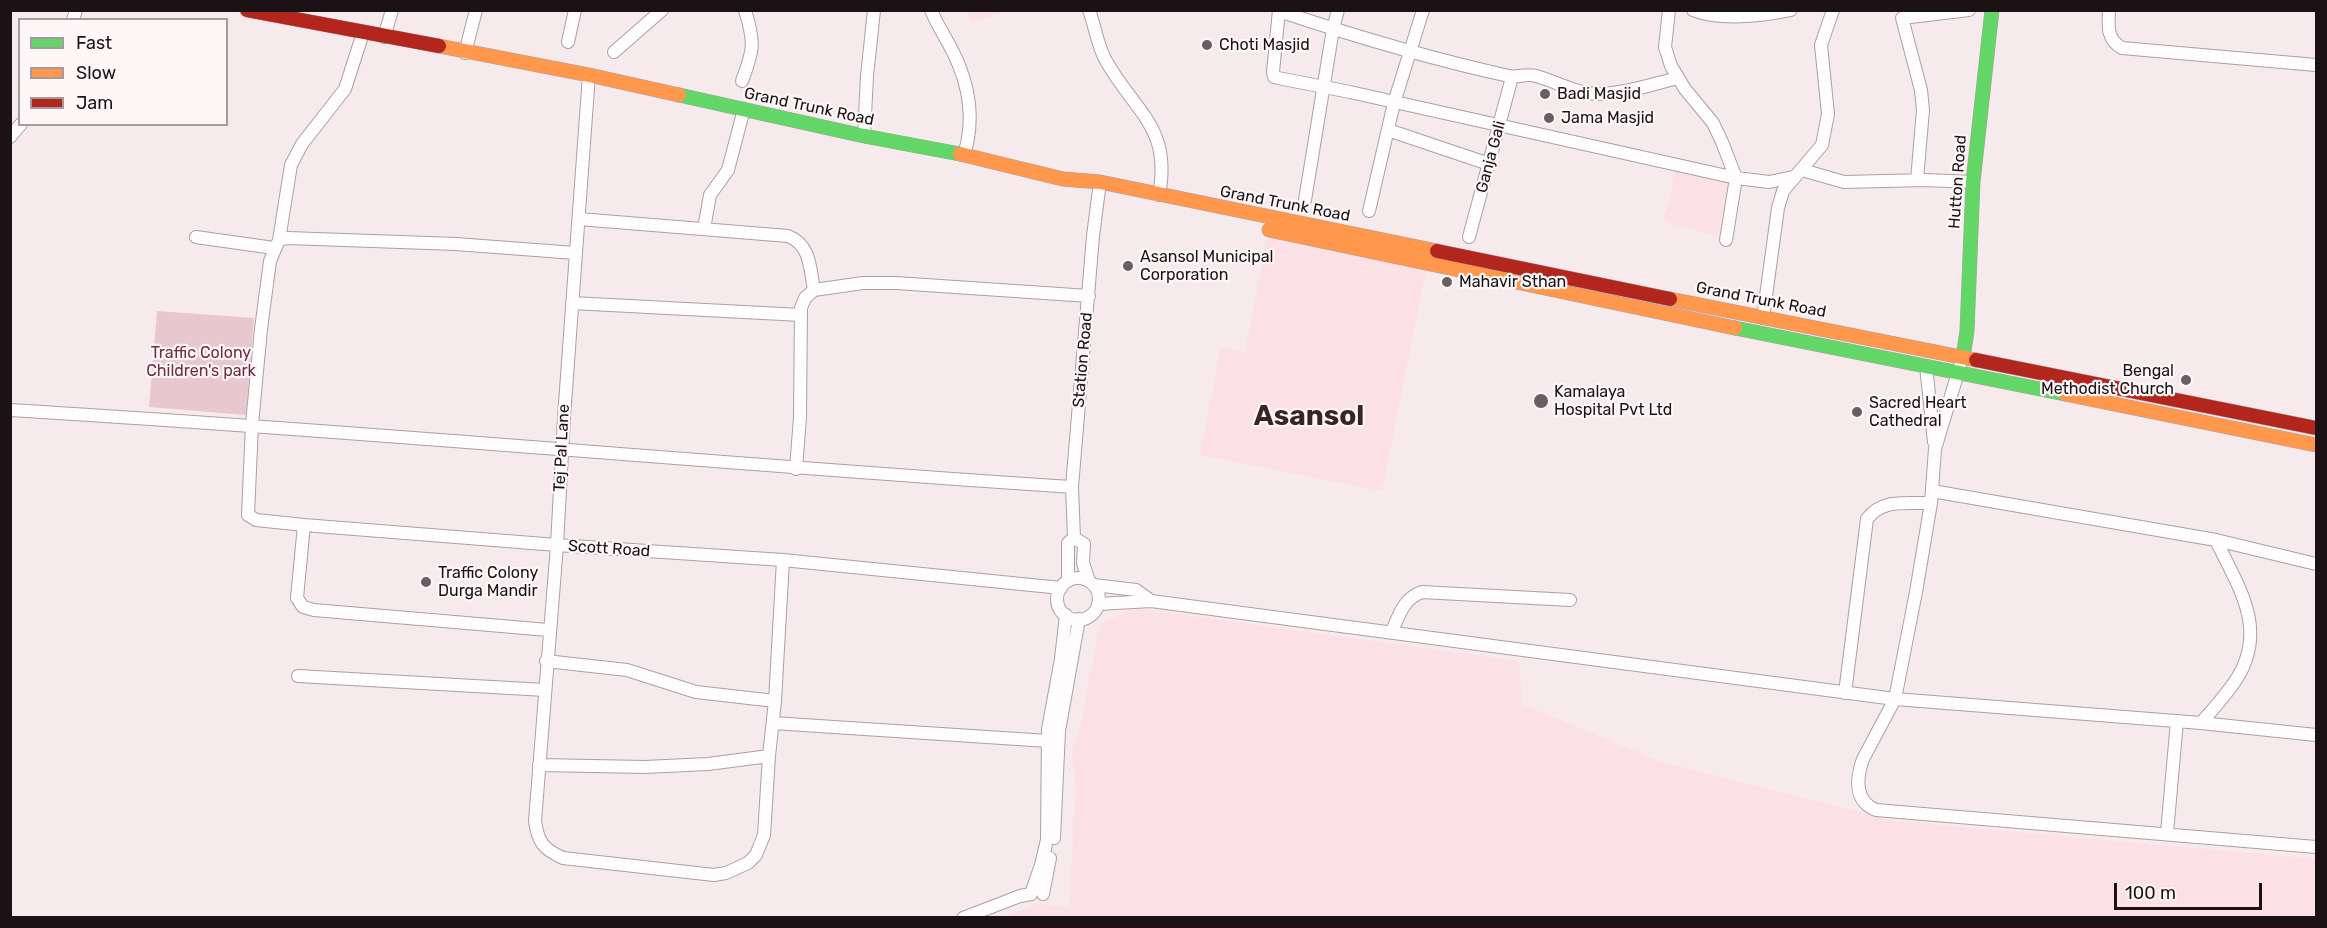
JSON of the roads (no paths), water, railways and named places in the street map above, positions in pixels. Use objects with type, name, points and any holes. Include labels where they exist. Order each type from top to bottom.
[{"type":"main road","name":"Grand Trunk Road","points":[[247,10],[273,13],[363,33],[589,75],[864,136],[964,155],[1099,188],[1159,195],[2316,428]]},
{"type":"main road","name":"Hutton Road","points":[[1963,357],[1967,331],[1973,182],[1992,10]]},
{"type":"main road","points":[[1099,188],[1571,295],[2316,445]]},
{"type":"street","points":[[384,37],[392,10]]},
{"type":"street","points":[[465,53],[476,10]]},
{"type":"street","points":[[568,42],[574,10]]},
{"type":"street","points":[[614,51],[662,10]]},
{"type":"street","points":[[742,81],[752,52],[753,39],[745,10]]},
{"type":"street","points":[[864,136],[874,10]]},
{"type":"street","points":[[931,10],[958,64],[969,105],[970,128],[964,155]]},
{"type":"street","points":[[1089,10],[1105,59],[1139,106],[1157,139],[1163,174],[1159,195]]},
{"type":"street","points":[[1305,200],[1338,10]]},
{"type":"street","points":[[1369,211],[1394,103],[1423,10]]},
{"type":"street","points":[[1669,10],[1665,47],[1671,66],[1713,123],[1736,178],[1726,240]]},
{"type":"street","points":[[1693,10],[1704,15],[1760,16],[1791,10]]},
{"type":"street","points":[[1763,318],[1778,208],[1783,191],[1822,145],[1826,129],[1828,114],[1821,45],[1833,10]]},
{"type":"street","points":[[1917,180],[1923,110],[1921,90],[1902,18],[1969,10]]},
{"type":"street","points":[[2109,10],[2109,35],[2115,44],[2122,48],[2316,65]]},
{"type":"street","points":[[1678,78],[1603,94],[1575,90],[1534,75],[1512,77],[1412,51],[1279,11],[1274,77],[1736,178],[1769,182],[1797,174],[1844,182],[1917,180],[1973,182]]},
{"type":"street","points":[[252,424],[270,261],[277,244],[291,165],[302,144],[345,89],[363,33]]},
{"type":"street","name":"Tej Pal Lane","points":[[589,75],[575,253],[557,545],[548,630],[535,821],[537,836],[552,853],[563,858],[714,875],[726,873],[748,863],[761,846],[764,835],[769,756]]},
{"type":"street","name":"Ganja Gali","points":[[1469,237],[1512,77]]},
{"type":"street","points":[[704,230],[710,195],[728,170],[744,109]]},
{"type":"street","points":[[1388,130],[1489,164]]},
{"type":"street","name":"Station Road","points":[[1074,538],[1072,487],[1099,188]]},
{"type":"street","points":[[579,219],[788,236],[799,240],[805,248],[814,290]]},
{"type":"street","points":[[196,237],[277,244],[288,238],[456,244],[575,253]]},
{"type":"street","points":[[796,469],[800,417],[801,308],[805,298],[814,290],[863,284],[896,283],[1089,296]]},
{"type":"street","points":[[572,303],[801,315]]},
{"type":"street","points":[[1935,449],[1963,357]]},
{"type":"street","points":[[1926,366],[1930,385],[1935,449],[1932,497],[1895,699],[1859,769],[1858,790],[1861,800],[1876,810],[2316,847]]},
{"type":"street","points":[[10,410],[252,424],[796,469],[1072,487]]},
{"type":"street","name":"Scott Road","points":[[252,424],[248,515],[256,519],[304,525],[783,560],[1065,584]]},
{"type":"street","points":[[1845,693],[1867,519],[1874,509],[1886,504],[1932,497],[2216,540],[2316,564]]},
{"type":"street","points":[[304,525],[297,598],[303,607],[314,610],[548,630]]},
{"type":"street","name":"Station Road","points":[[1074,538],[1084,544],[1083,563],[1091,583]]},
{"type":"street","name":"Station Road","points":[[1065,584],[1068,543],[1074,538]]},
{"type":"street","points":[[2201,723],[2238,676],[2244,663],[2251,633],[2247,608],[2216,540]]},
{"type":"street","points":[[539,765],[645,767],[708,764],[769,756],[775,701],[783,560]]},
{"type":"street","points":[[1091,583],[1098,591],[1098,604],[1091,615],[1078,620],[1066,615],[1058,604],[1058,598],[1065,584],[1075,578],[1091,583],[1136,590],[1151,601]]},
{"type":"street","points":[[1392,631],[1406,601],[1422,592],[1570,600]]},
{"type":"street","points":[[1098,604],[1151,601],[1895,699],[2201,723],[2316,735]]},
{"type":"street","points":[[1037,894],[1047,840],[1049,713],[1061,659],[1066,615]]},
{"type":"street","points":[[1037,894],[1055,831],[1059,731],[1078,620]]},
{"type":"street","points":[[546,661],[636,672],[696,692],[775,701]]},
{"type":"street","points":[[298,676],[545,690]]},
{"type":"street","points":[[2167,833],[2176,722]]},
{"type":"street","points":[[772,723],[1048,741]]},
{"type":"street","points":[[963,918],[1020,896],[1037,894]]},
{"type":"place","name":"Choti Masjid","points":[[1207,45]]},
{"type":"place","name":"Badi Masjid","points":[[1545,94]]},
{"type":"place","name":"Jama Masjid","points":[[1549,118]]},
{"type":"place","name":"Asansol Municipal Corporation","points":[[1128,266]]},
{"type":"place","name":"Mahavir Sthan","points":[[1447,282]]},
{"type":"place","name":"Bengal Methodist Church","points":[[2186,380]]},
{"type":"place","name":"Kamalaya Hospital Pvt Ltd","points":[[1541,401]]},
{"type":"place","name":"Sacred Heart Cathedral","points":[[1857,412]]},
{"type":"place","name":"Traffic Colony Durga Mandir","points":[[426,582]]},
{"type":"district","name":"Asansol","points":[[1309,417]]},
{"type":"park label","name":"Traffic Colony Children's park","points":[[201,362]]}]
